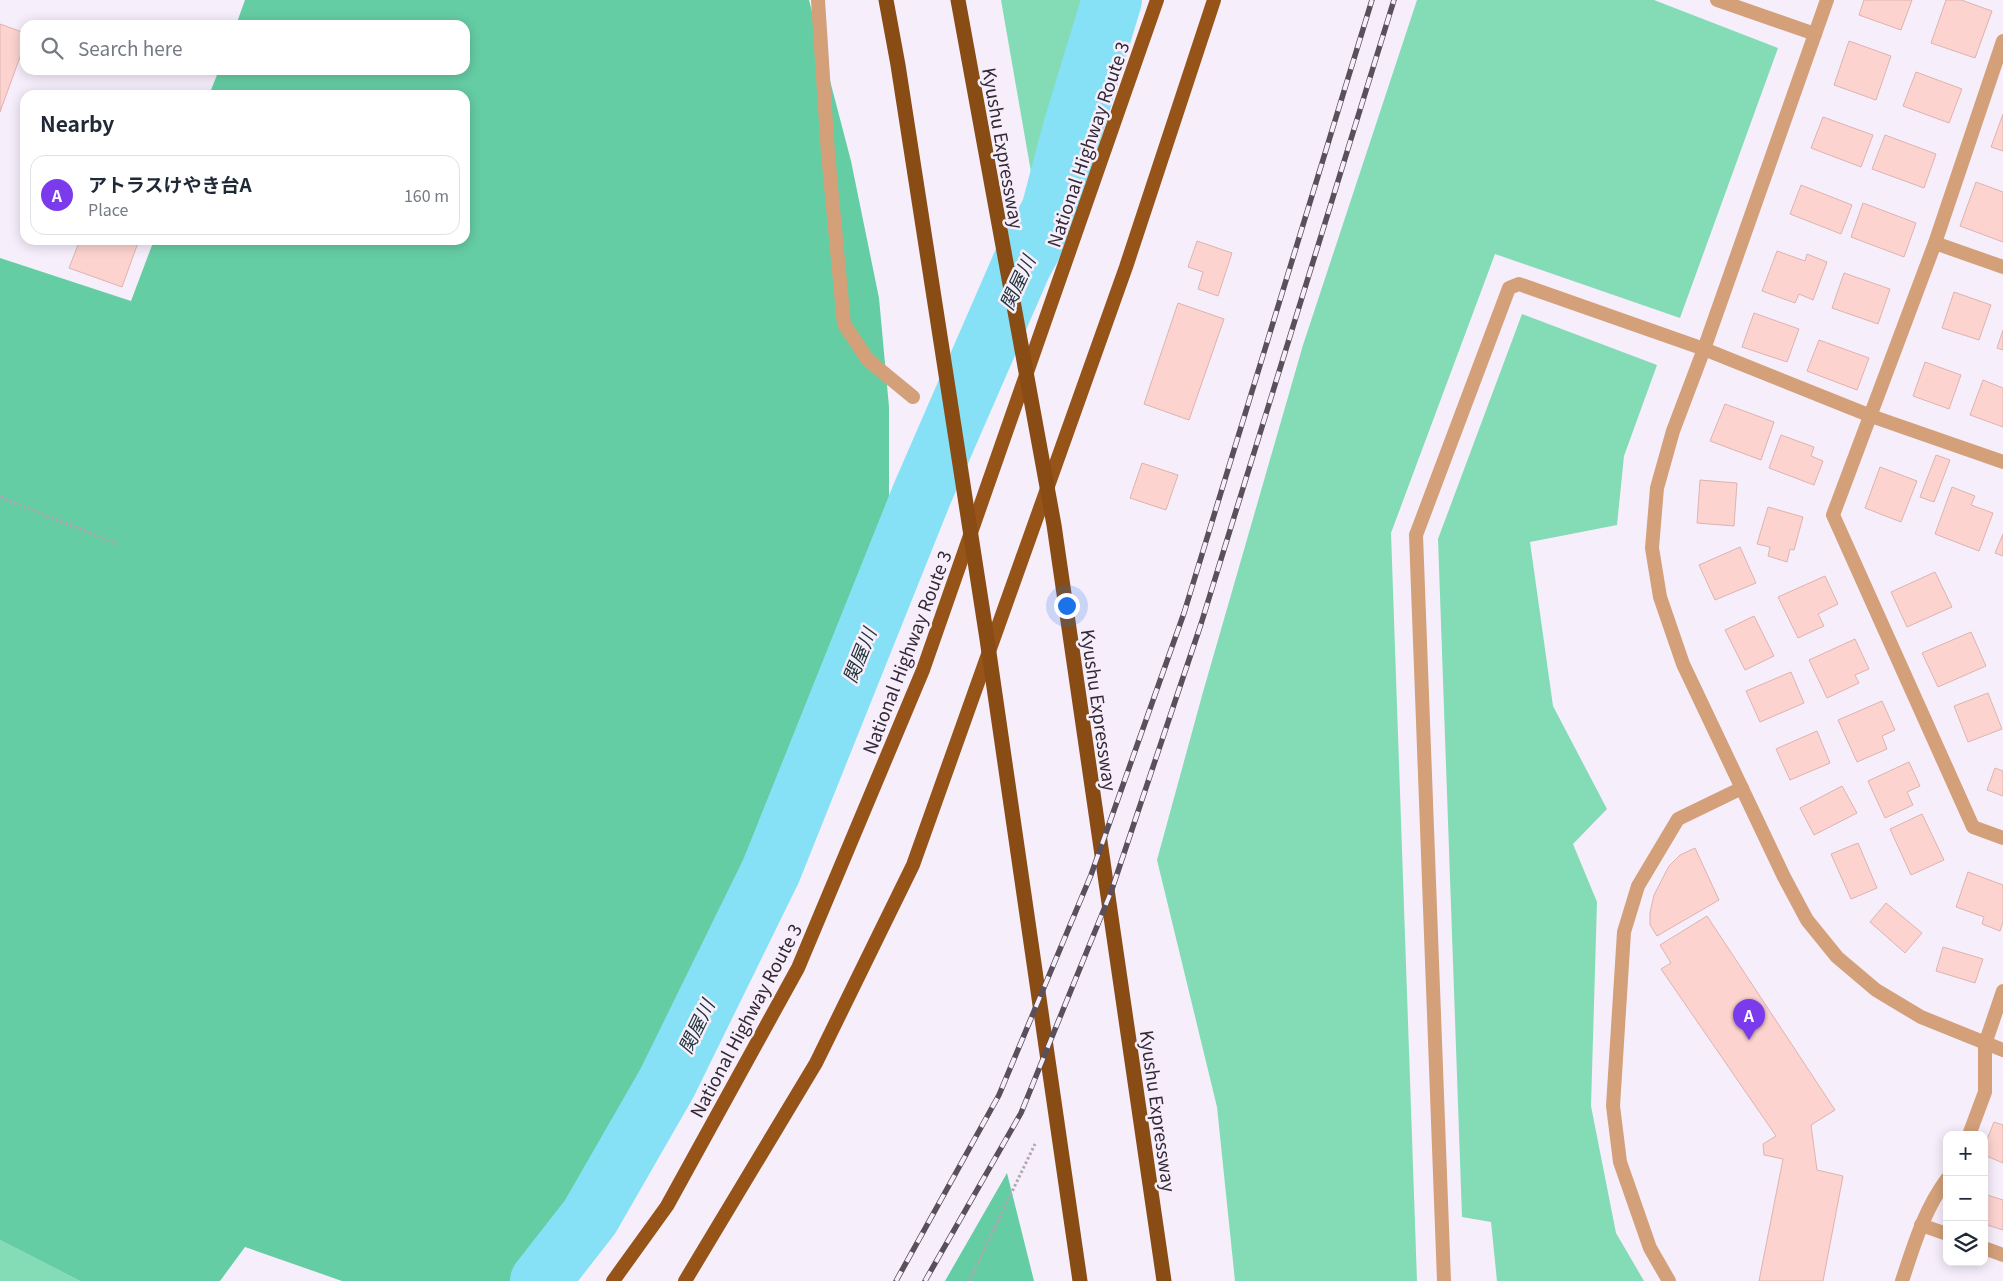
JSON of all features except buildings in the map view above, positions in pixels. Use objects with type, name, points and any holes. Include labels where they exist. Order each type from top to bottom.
[{"type":"highway","points":[[886,0],[898,65],[988,648],[1080,1274]]},
{"type":"highway","name":"Kyushu Expressway","points":[[958,0],[1054,525],[1165,1281]]},
{"type":"highway","name":"National Highway Route 3","points":[[613,1281],[667,1206],[801,959],[923,670],[1157,0]]},
{"type":"highway","points":[[685,1281],[816,1062],[914,865],[1126,267],[1214,0]]},
{"type":"street","points":[[818,0],[828,154],[844,324],[868,360],[913,397]]},
{"type":"street","points":[[1717,0],[1815,34]]},
{"type":"street","points":[[1827,0],[1704,349],[1673,431],[1657,488],[1652,548],[1660,596],[1684,664],[1784,877],[1807,920],[1838,957],[1876,990],[1921,1017],[2003,1050]]},
{"type":"street","points":[[2003,41],[1998,72],[1833,515],[1973,827],[2003,838]]},
{"type":"street","points":[[1935,243],[2003,267]]},
{"type":"street","points":[[1444,1281],[1416,535],[1509,288],[1519,284],[1704,349],[1871,416],[2003,462]]},
{"type":"street","points":[[1669,1281],[1650,1248],[1620,1162],[1613,1106],[1624,932],[1638,886],[1678,820],[1742,788]]},
{"type":"street","points":[[1970,1131],[1985,1092],[1985,1044],[2003,991]]},
{"type":"street","points":[[1902,1281],[1921,1225],[1936,1194],[1943,1184]]},
{"type":"street","points":[[1921,1225],[1943,1233]]},
{"type":"street","points":[[1988,1249],[2003,1255]]},
{"type":"path","points":[[0,497],[117,544]]},
{"type":"path","points":[[968,1281],[1039,1136]]},
{"type":"green space","points":[[245,0],[809,0],[851,161],[879,298],[889,407],[889,531],[823,676],[742,911],[650,1078],[545,1261],[529,1281],[342,1281],[245,1247],[220,1281],[80,1281],[0,1240],[0,258],[131,301],[152,245],[470,245],[470,90],[211,90],[217,75],[470,75],[470,20],[238,20]]},
{"type":"green space","points":[[1001,0],[1094,0],[1054,137],[1031,172]]},
{"type":"green space","points":[[1417,0],[1654,0],[1778,48],[1680,318],[1495,254],[1391,533],[1417,1281],[1235,1281],[1217,1107],[1157,860],[1203,692],[1303,345]]},
{"type":"green space","points":[[1522,314],[1657,365],[1624,456],[1617,525],[1530,542],[1553,706],[1607,809],[1573,844],[1597,902],[1591,1106],[1616,1233],[1644,1281],[1497,1281],[1491,1222],[1462,1217],[1438,539]]},
{"type":"green space","points":[[1007,1173],[1034,1281],[945,1281]]},
{"type":"green space","points":[[0,1240],[80,1281],[0,1281]]},
{"type":"waterway","name":"関屋川","points":[[540,1281],[590,1217],[667,1083],[771,871],[922,494],[1022,264],[1051,211],[1073,128],[1112,0]]},
{"type":"railway","points":[[896,1281],[999,1095],[1091,875],[1184,613],[1372,0]]},
{"type":"railway","points":[[925,1281],[1021,1113],[1111,892],[1201,624],[1394,0]]},
{"type":"place","name":"アトラスけやき台A","points":[[1749,1040]]}]
